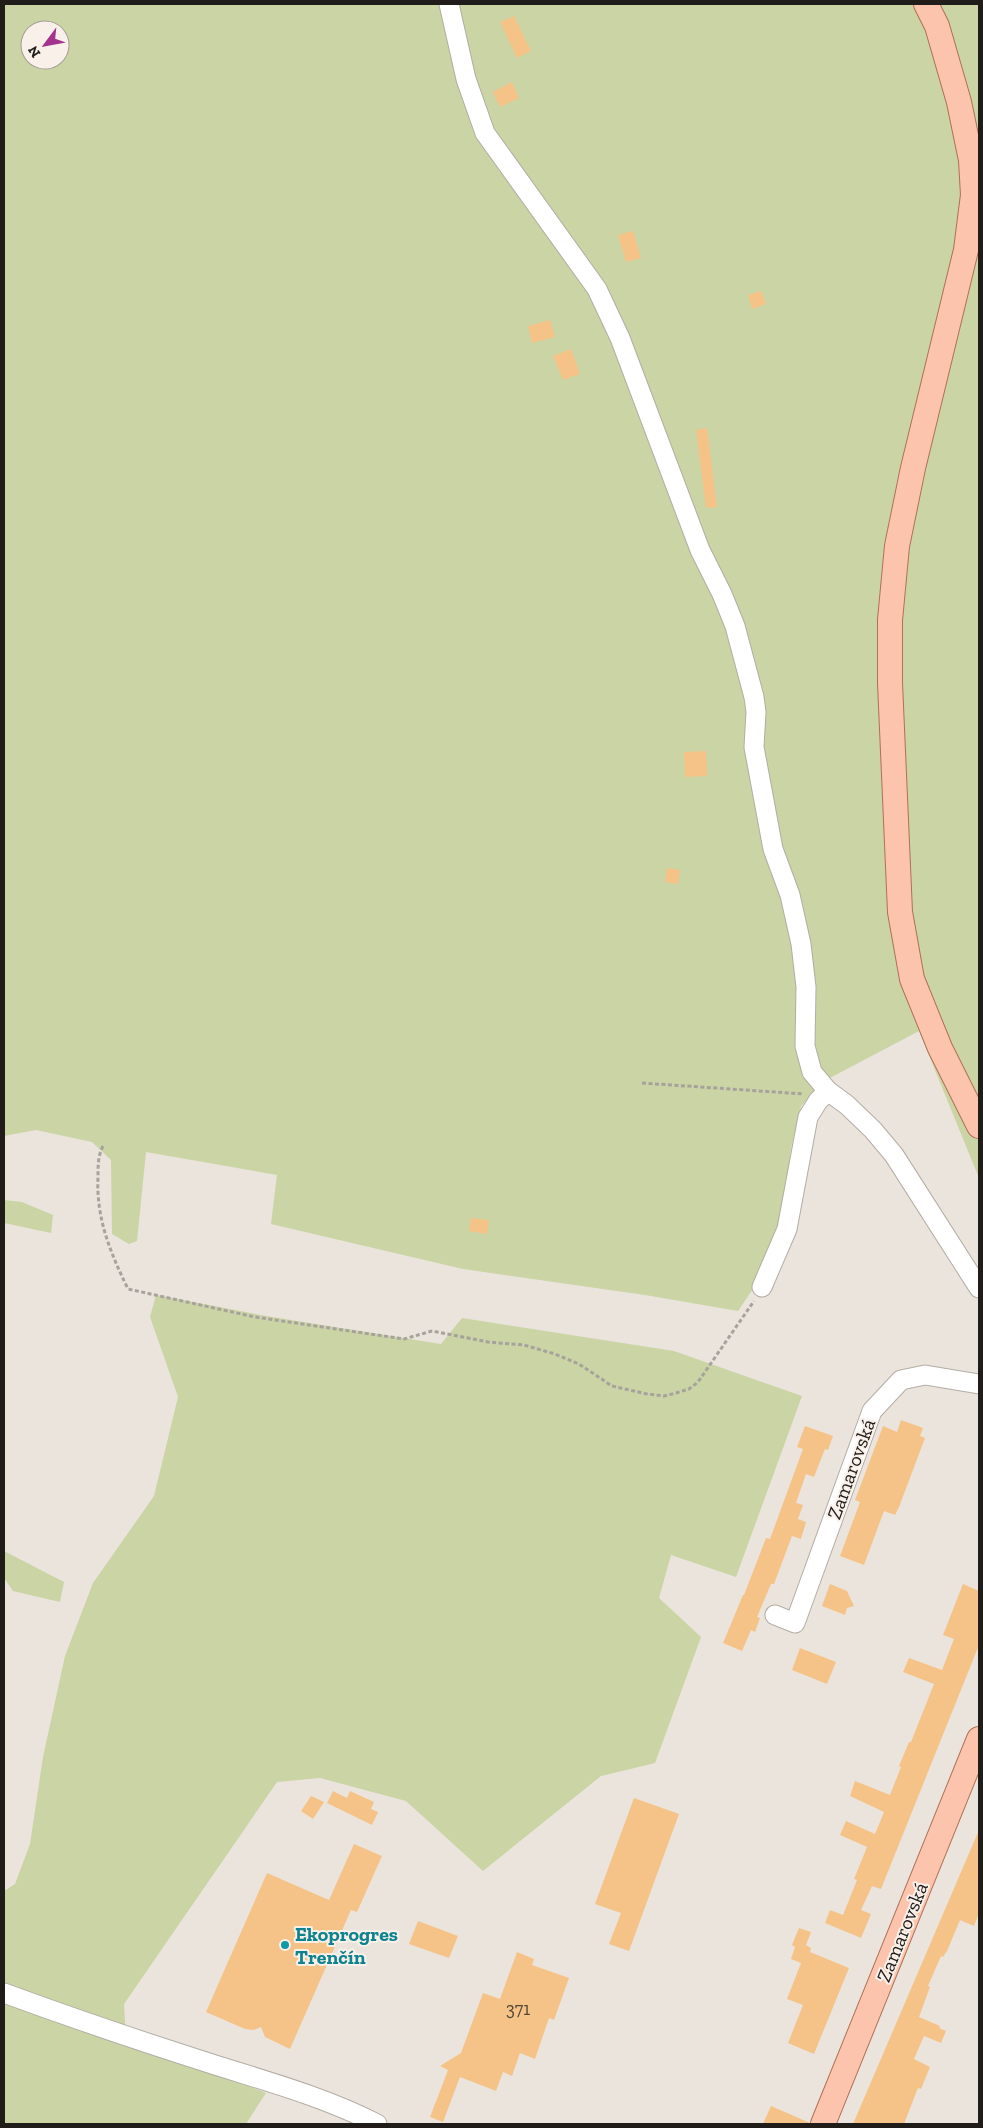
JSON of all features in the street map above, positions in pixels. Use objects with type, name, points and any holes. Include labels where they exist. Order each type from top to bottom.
[{"type":"main road","points":[[926,4],[937,26],[959,102],[971,160],[973,195],[966,250],[913,468],[897,546],[890,620],[890,674],[896,832],[900,912],[912,979],[940,1048],[979,1126]]},
{"type":"main road","name":"Zamarovská","points":[[823,2124],[979,1739]]},
{"type":"street","points":[[449,4],[466,79],[485,134],[597,289],[620,338],[700,550],[736,626],[754,697],[756,712],[754,747],[773,849],[790,895],[802,944],[806,988],[805,1046],[812,1072],[828,1091],[848,1105],[894,1154],[979,1288]]},
{"type":"street","points":[[762,1288],[788,1229],[808,1117],[818,1101],[828,1091]]},
{"type":"street","name":"Zamarovská","points":[[775,1615],[795,1622],[872,1411],[901,1380],[925,1375],[979,1384]]},
{"type":"street","points":[[4,1993],[126,2037],[285,2088],[358,2114],[377,2124]]},
{"type":"path","points":[[642,1083],[813,1095],[828,1091]]},
{"type":"path","points":[[104,1146],[99,1156],[99,1211],[105,1237],[128,1289],[255,1317],[404,1340],[432,1331],[488,1342],[524,1345],[555,1354],[579,1364],[612,1386],[664,1396],[689,1389],[698,1382],[743,1319],[762,1288]]},
{"type":"green space","points":[[4,4],[979,4],[979,1178],[919,1031],[826,1080],[801,1106],[791,1148],[785,1200],[775,1249],[763,1274],[738,1311],[645,1295],[463,1269],[271,1224],[277,1175],[146,1152],[137,1241],[129,1244],[112,1234],[111,1160],[92,1142],[36,1130],[4,1136]]},
{"type":"green space","points":[[4,1200],[22,1202],[53,1215],[51,1233],[4,1223]]},
{"type":"green space","points":[[156,1295],[266,1316],[441,1344],[462,1318],[674,1351],[802,1396],[736,1577],[671,1555],[659,1598],[701,1637],[655,1763],[601,1776],[483,1871],[406,1801],[320,1778],[277,1782],[124,2004],[126,2039],[266,2093],[246,2124],[4,2124],[4,1891],[15,1884],[30,1844],[43,1757],[65,1656],[93,1583],[154,1496],[178,1397],[150,1317]]},
{"type":"green space","points":[[4,1551],[64,1582],[60,1602],[13,1591],[4,1578]]},
{"type":"building","points":[[514,16],[531,51],[517,58],[500,22]]},
{"type":"building","points":[[512,82],[519,98],[500,107],[493,92]]},
{"type":"building","points":[[633,231],[641,258],[626,262],[618,235]]},
{"type":"building","points":[[761,291],[766,304],[752,309],[748,295]]},
{"type":"building","points":[[550,320],[555,337],[532,343],[528,326]]},
{"type":"building","points":[[571,349],[580,374],[563,380],[553,356]]},
{"type":"building","points":[[707,428],[717,507],[706,508],[696,430]]},
{"type":"building","points":[[706,751],[707,776],[685,777],[684,752]]},
{"type":"building","points":[[667,868],[680,870],[678,884],[665,882]]},
{"type":"building","points":[[471,1218],[489,1220],[487,1234],[469,1231]]},
{"type":"building","points":[[901,1420],[923,1428],[920,1436],[925,1438],[899,1507],[895,1515],[884,1511],[864,1565],[840,1556],[860,1502],[855,1500],[883,1426],[897,1432]]},
{"type":"building","points":[[805,1426],[833,1436],[828,1450],[825,1449],[814,1477],[806,1474],[796,1503],[803,1505],[798,1519],[806,1522],[801,1539],[792,1536],[774,1584],[771,1584],[757,1617],[760,1618],[755,1632],[751,1630],[742,1651],[723,1643],[766,1538],[770,1539],[803,1449],[797,1447]]},
{"type":"building","points":[[830,1584],[847,1591],[854,1606],[847,1608],[845,1615],[822,1606]]},
{"type":"building","points":[[963,1584],[979,1591],[979,1645],[881,1889],[872,1886],[861,1910],[871,1914],[861,1938],[825,1923],[830,1910],[843,1915],[857,1880],[854,1879],[867,1847],[840,1835],[846,1821],[875,1834],[884,1812],[850,1796],[855,1781],[890,1795],[901,1767],[899,1766],[909,1742],[911,1742],[934,1684],[903,1672],[909,1658],[942,1670],[954,1639],[943,1635]]},
{"type":"building","points":[[800,1648],[836,1662],[827,1684],[792,1670]]},
{"type":"building","points":[[333,1791],[347,1798],[350,1791],[374,1802],[371,1809],[378,1812],[372,1825],[327,1803]]},
{"type":"building","points":[[311,1796],[324,1802],[313,1819],[301,1811]]},
{"type":"building","points":[[634,1798],[679,1814],[629,1951],[609,1944],[621,1913],[595,1904]]},
{"type":"building","points":[[979,1830],[979,1913],[974,1926],[960,1920],[947,1951],[943,1957],[941,1956],[928,1986],[930,1987],[919,2017],[940,2026],[939,2028],[946,2031],[941,2043],[924,2036],[914,2059],[930,2067],[921,2089],[918,2088],[904,2124],[853,2124]]},
{"type":"building","name":"Ekoprogres Trenčín","points":[[354,1844],[382,1856],[357,1912],[351,1910],[290,2049],[265,2037],[261,2027],[254,2030],[245,2029],[206,2012],[267,1873],[329,1900]]},
{"type":"building","points":[[418,1921],[458,1936],[449,1958],[409,1944]]},
{"type":"building","points":[[799,1928],[811,1932],[806,1945],[811,1948],[810,1952],[849,1968],[814,2054],[788,2043],[803,2005],[787,1999],[801,1963],[791,1959],[795,1947],[792,1945]]},
{"type":"building","points":[[517,1952],[534,1959],[532,1965],[569,1978],[554,2020],[549,2018],[535,2059],[520,2053],[512,2076],[503,2072],[496,2091],[460,2077],[443,2122],[430,2117],[448,2070],[440,2066],[461,2053],[483,1993],[500,1999]]},
{"type":"building","points":[[771,2106],[810,2123],[810,2124],[763,2124]]},
{"type":"place","name":"Ekoprogres Trenčín","points":[[285,1945]]}]
